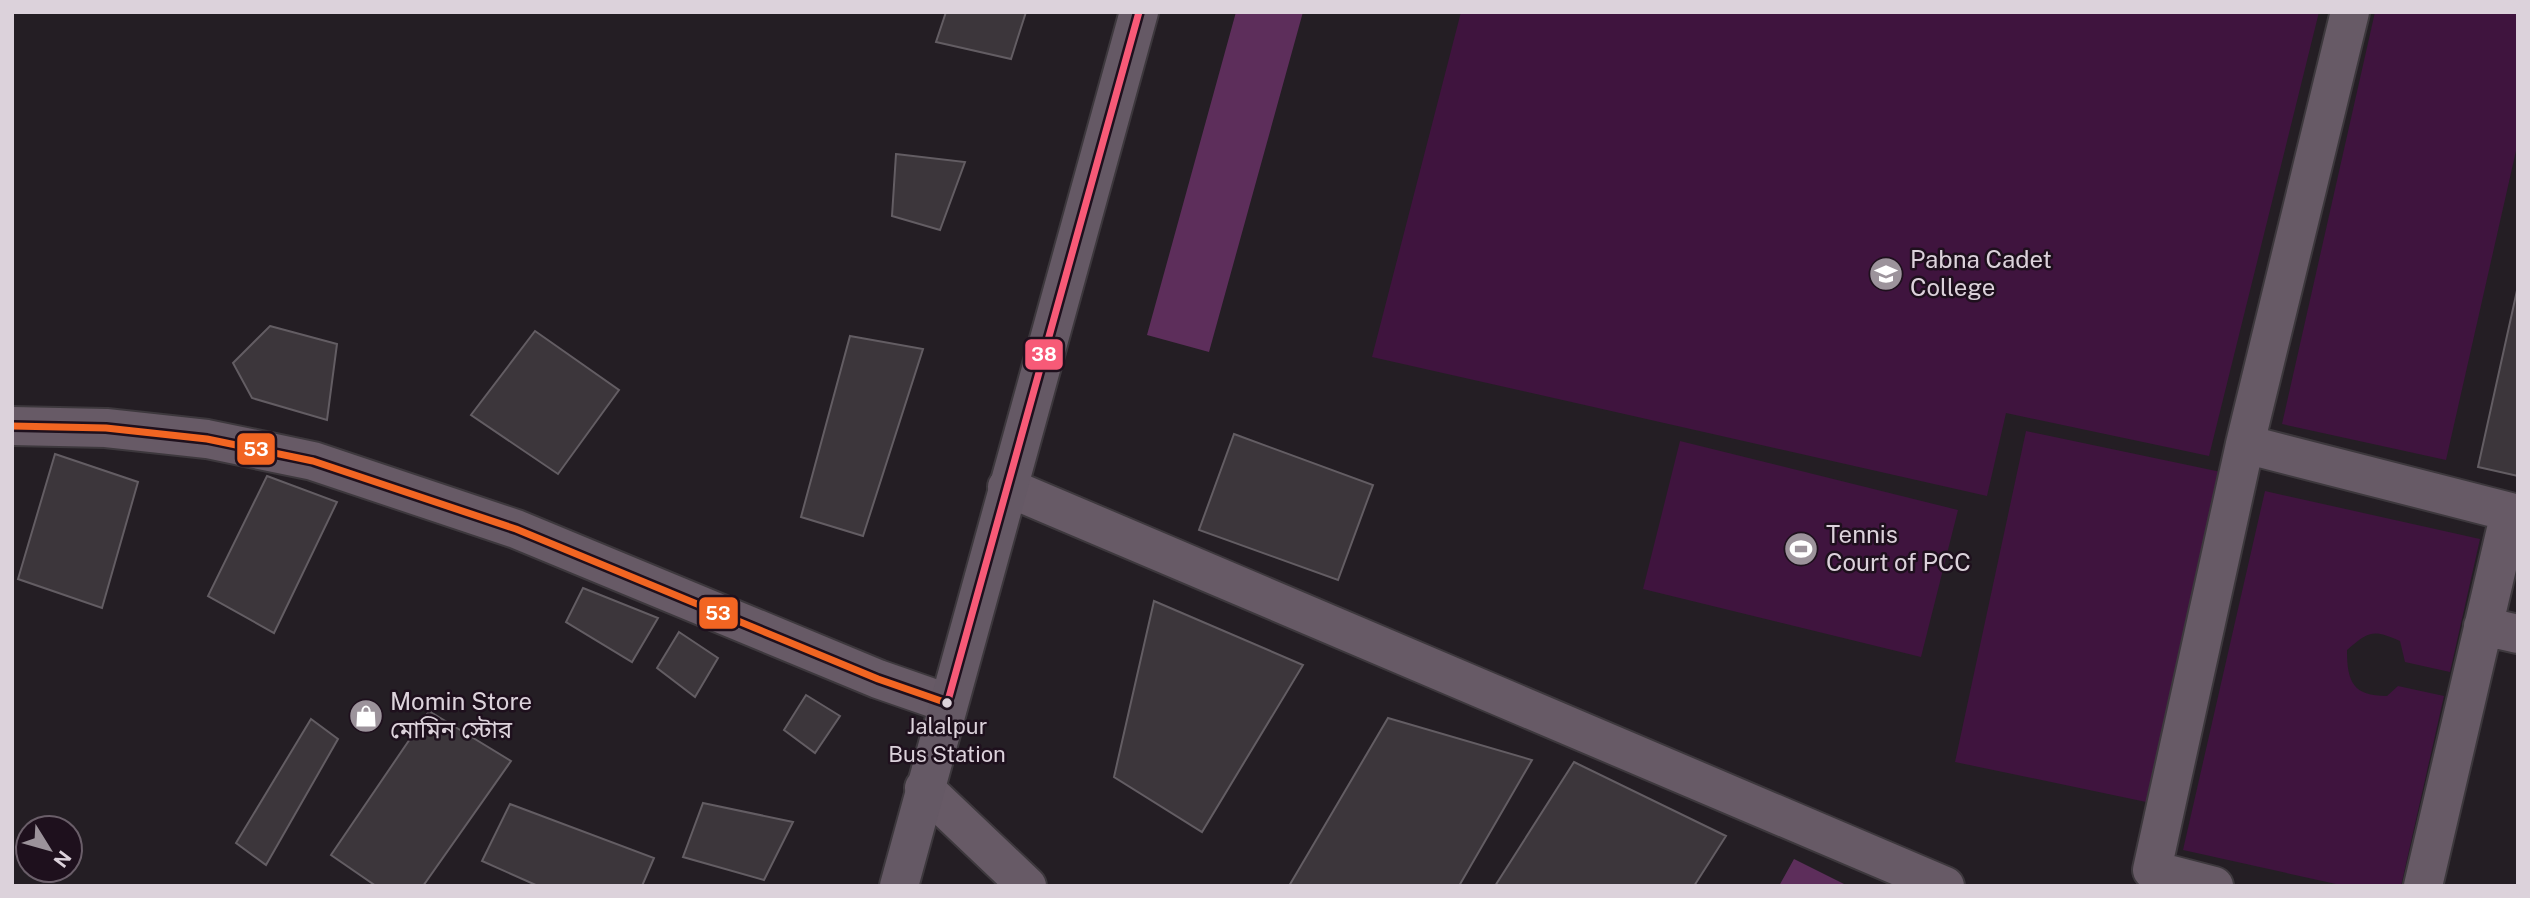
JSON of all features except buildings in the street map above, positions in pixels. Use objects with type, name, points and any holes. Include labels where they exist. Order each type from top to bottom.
[{"type":"highway","points":[[899,886],[947,703],[1139,12]]},
{"type":"street","points":[[2214,886],[2152,870],[2245,444],[2350,12]]},
{"type":"street","points":[[12,426],[106,428],[207,439],[313,461],[516,528],[878,679],[947,703]]},
{"type":"street","points":[[2245,444],[2510,512],[2501,630],[2423,886]]},
{"type":"street","points":[[1007,486],[1945,886]]},
{"type":"street","points":[[924,788],[1027,886]]},
{"type":"shaded area","points":[[1236,12],[1303,12],[1209,352],[1147,335]]},
{"type":"shaded area","points":[[1461,12],[2319,12],[2209,456],[2006,413],[1987,496],[1372,357]]},
{"type":"shaded area","points":[[2375,12],[2518,12],[2518,142],[2446,460],[2282,424]]},
{"type":"shaded area","points":[[2026,431],[2221,472],[2151,803],[1955,762]]},
{"type":"shaded area","name":"Tennis Court of PCC","points":[[1680,441],[1958,510],[1921,657],[1643,589]]},
{"type":"shaded area","points":[[2265,491],[2480,539],[2450,672],[2405,662],[2400,641],[2383,635],[2366,636],[2347,650],[2348,671],[2359,690],[2387,696],[2398,686],[2444,696],[2401,886],[2345,886],[2183,850]]},
{"type":"shaded area","points":[[1794,859],[1848,886],[1779,886]]},
{"type":"transit line","name":"38","points":[[949,697],[1139,12]]},
{"type":"transit line","name":"53","points":[[12,426],[106,428],[207,439],[313,461],[516,529],[878,679],[947,703]]},
{"type":"place","name":"Pabna Cadet College","points":[[1886,274]]},
{"type":"place","name":"Tennis Court of PCC","points":[[1801,549]]},
{"type":"place","name":"Jalalpur Bus Station","points":[[947,703]]},
{"type":"place","name":"Momin Store মোমিন স্টোর","points":[[366,716]]}]
